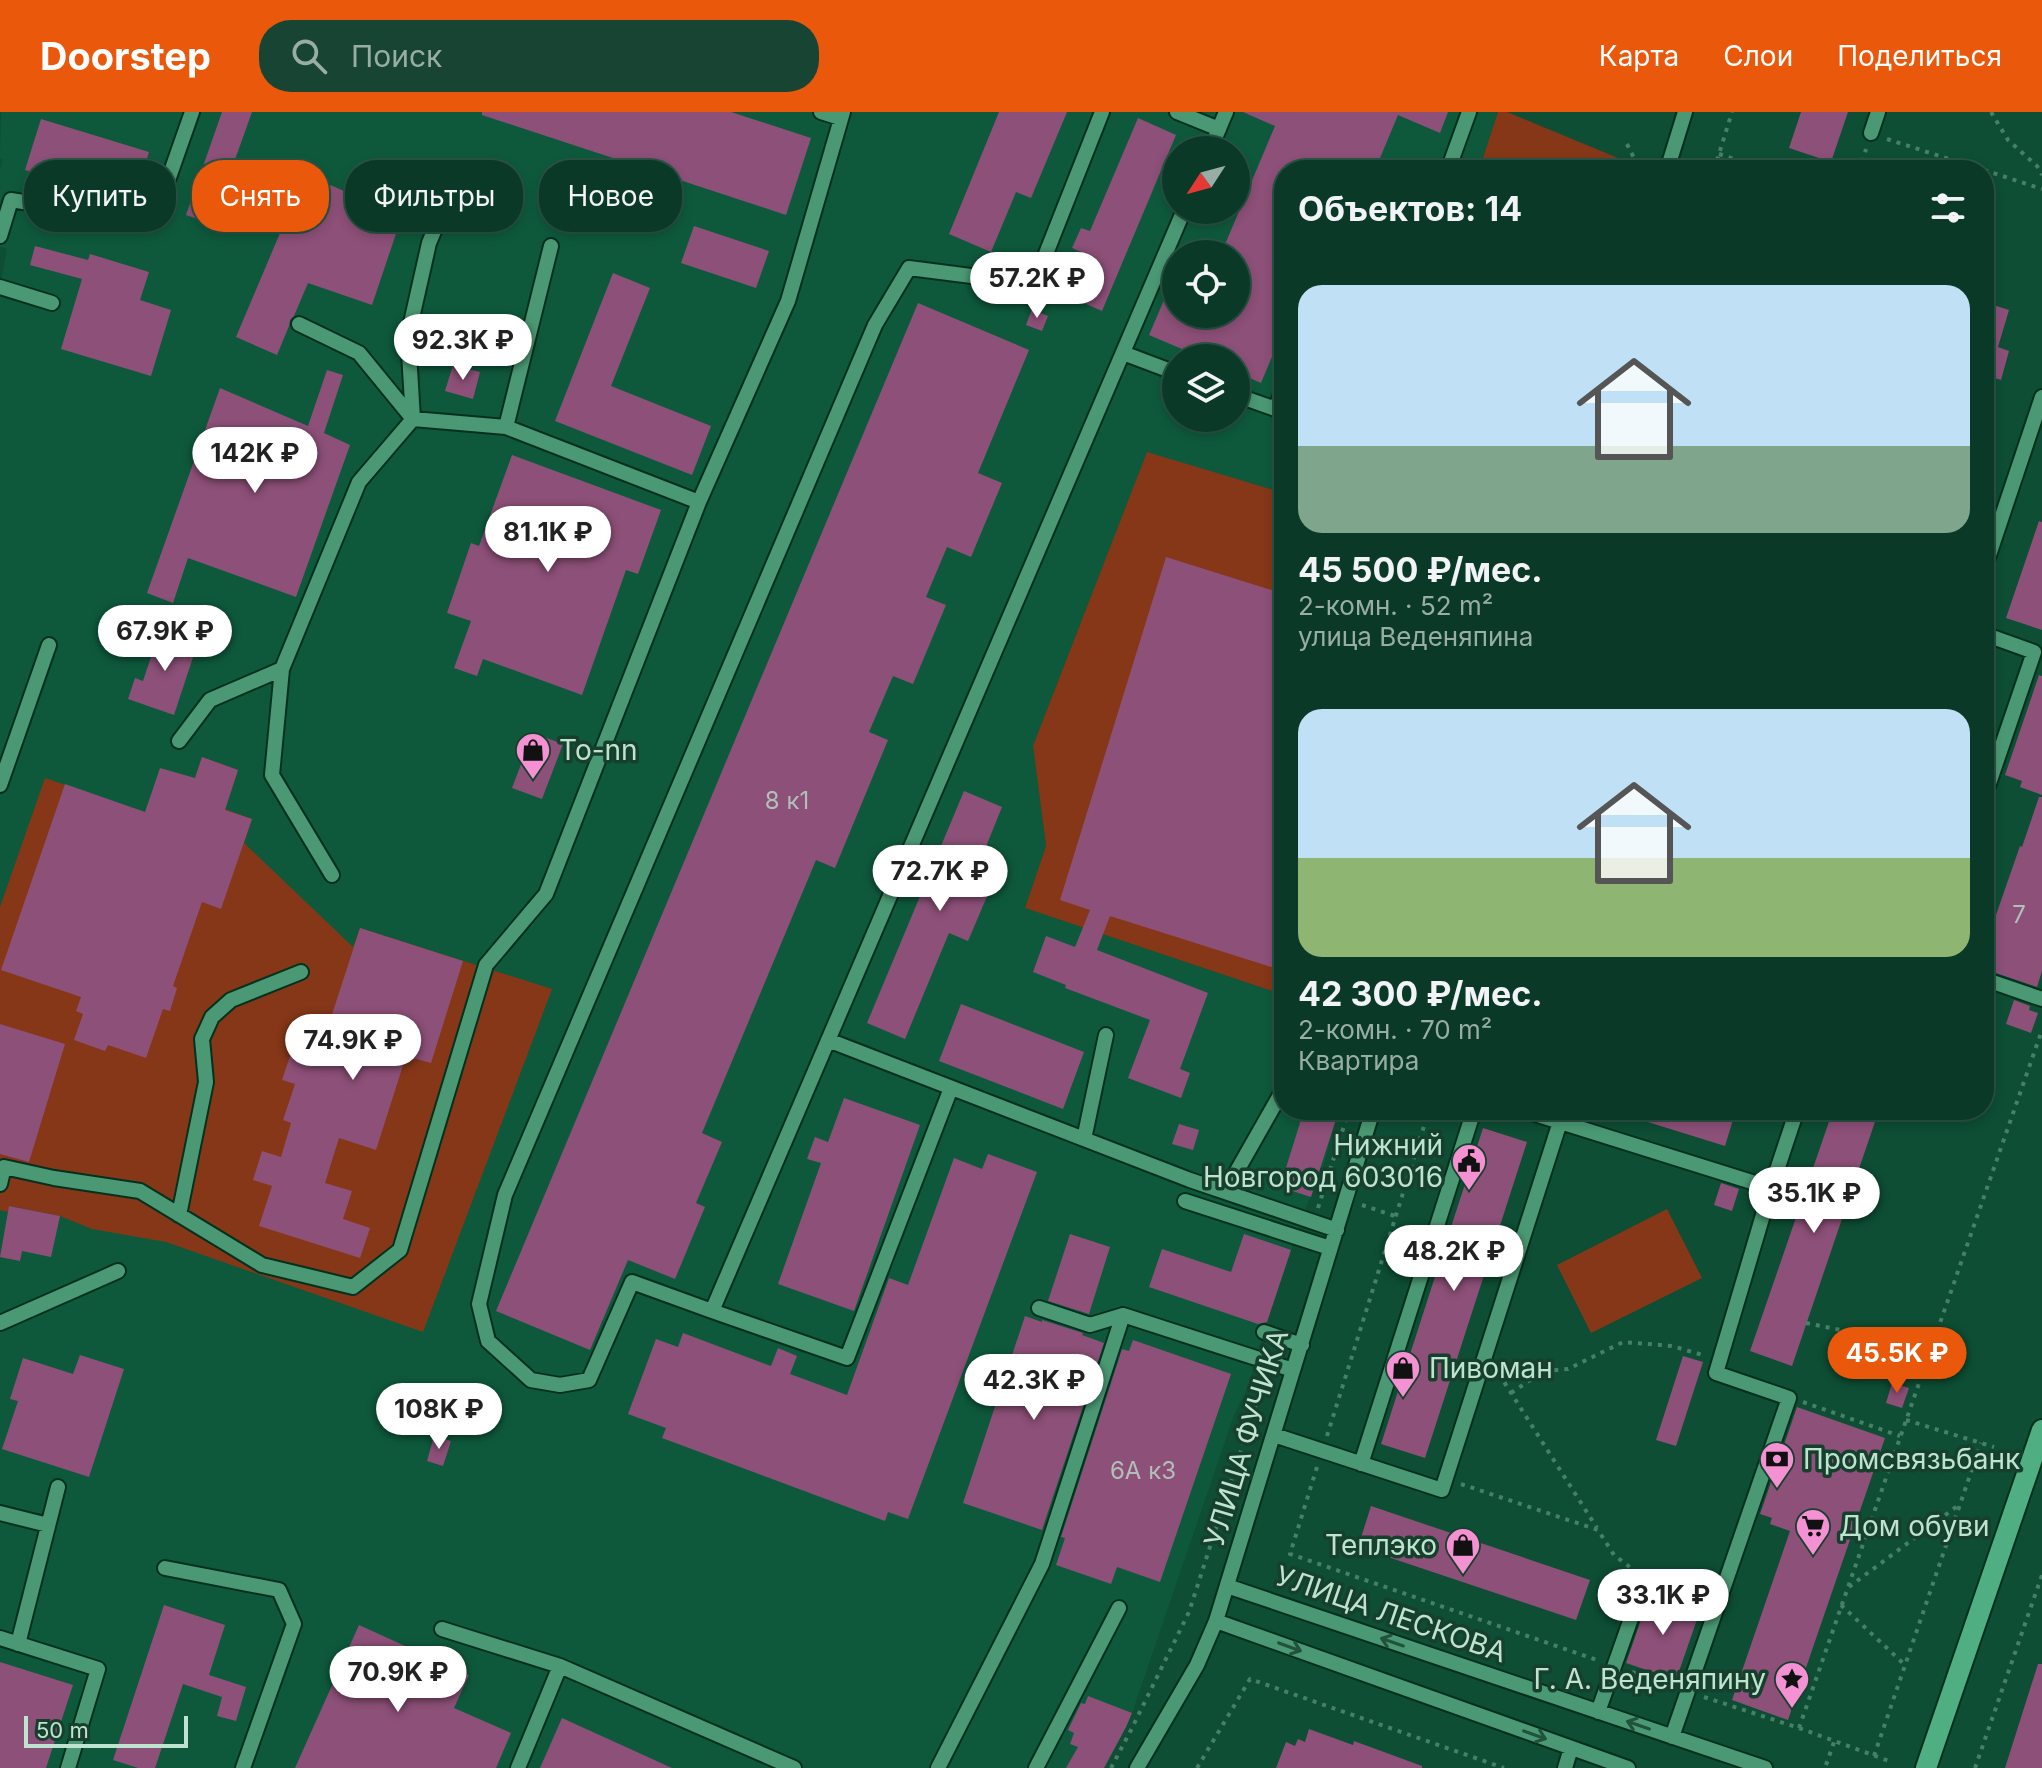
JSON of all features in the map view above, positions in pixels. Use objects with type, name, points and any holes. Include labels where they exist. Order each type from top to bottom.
[{"type":"main road","points":[[1926,1768],[2042,1430]]},
{"type":"street","points":[[0,236],[11,200],[153,223],[192,112]]},
{"type":"street","points":[[0,1184],[2,1166],[54,1178],[140,1191],[262,1265],[353,1287],[400,1250],[486,965],[546,894],[699,502],[788,301],[841,115],[821,112]]},
{"type":"street","points":[[951,1088],[847,1358],[632,1282],[589,1380],[560,1385],[531,1380],[488,1341],[479,1304],[505,1195],[875,325],[909,268],[1034,284],[1102,112]]},
{"type":"street","points":[[1177,112],[1219,129]]},
{"type":"street","points":[[1216,136],[1226,112]]},
{"type":"street","points":[[1452,160],[1469,112]]},
{"type":"street","points":[[1670,160],[1685,112]]},
{"type":"street","points":[[1871,133],[1878,112]]},
{"type":"street","points":[[712,1311],[1178,224]]},
{"type":"street","points":[[332,875],[272,775],[282,669],[359,482],[413,419],[408,336],[434,232]]},
{"type":"street","points":[[506,427],[551,246]]},
{"type":"street","points":[[0,287],[52,303]]},
{"type":"street","points":[[299,324],[359,353],[413,419],[506,427],[699,502]]},
{"type":"street","points":[[1123,353],[1162,368]]},
{"type":"street","points":[[1994,525],[2042,397]]},
{"type":"street","points":[[1250,400],[1274,409]]},
{"type":"street","points":[[1994,638],[2038,653],[1994,771]]},
{"type":"street","points":[[0,785],[49,645]]},
{"type":"street","points":[[179,741],[210,700],[282,669]]},
{"type":"street","points":[[179,1215],[206,1082],[202,1039],[212,1017],[231,1000],[301,972]]},
{"type":"street","points":[[1994,982],[2042,999]]},
{"type":"street","points":[[1084,1139],[1106,1035]]},
{"type":"street","points":[[828,1040],[1225,1192],[1337,1230]]},
{"type":"street","points":[[1225,1192],[1274,1106]]},
{"type":"street","name":"УЛИЦА ФУЧИКА","points":[[1137,1768],[1197,1665],[1216,1621],[1370,1120]]},
{"type":"street","points":[[1361,1464],[1471,1120]]},
{"type":"street","points":[[1554,1120],[1771,1188]]},
{"type":"street","points":[[1672,1737],[1789,1398],[1716,1373],[1794,1120]]},
{"type":"street","points":[[1274,1435],[1442,1490],[1560,1122]]},
{"type":"street","points":[[1185,1201],[1330,1248]]},
{"type":"street","points":[[0,1323],[118,1271]]},
{"type":"street","points":[[1039,1308],[1090,1325],[1123,1315],[1293,1370]]},
{"type":"street","points":[[938,1768],[1042,1564],[1123,1315]]},
{"type":"street","points":[[1264,1332],[1302,1345]]},
{"type":"street","points":[[18,1644],[58,1487]]},
{"type":"street","points":[[0,1513],[48,1525]]},
{"type":"street","points":[[165,1568],[279,1590],[294,1624],[243,1768]]},
{"type":"street","points":[[1598,1712],[1645,1579],[1683,1592]]},
{"type":"street","name":"УЛИЦА ЛЕСКОВА","points":[[1227,1586],[1765,1768]]},
{"type":"street","points":[[1036,1768],[1119,1608]]},
{"type":"street","points":[[1216,1621],[1628,1768]]},
{"type":"street","points":[[442,1629],[560,1666],[794,1768]]},
{"type":"street","points":[[0,1638],[98,1669],[68,1768]]},
{"type":"street","points":[[518,1768],[560,1666]]},
{"type":"street","points":[[1565,1768],[1571,1748]]},
{"type":"path","points":[[1717,160],[1732,112]]},
{"type":"path","points":[[1991,112],[2008,140],[2037,166],[2042,175]]},
{"type":"path","points":[[1863,160],[1871,133],[1953,160]]},
{"type":"path","points":[[1627,144],[1635,160]]},
{"type":"path","points":[[1719,154],[1737,160]]},
{"type":"path","points":[[1994,173],[2042,189]]},
{"type":"path","points":[[1799,1728],[2042,1030]]},
{"type":"path","points":[[1313,1222],[1346,1120]]},
{"type":"path","points":[[1426,1120],[1290,1554],[1889,1761]]},
{"type":"path","points":[[1806,1323],[1931,1348]]},
{"type":"path","points":[[1511,1393],[1544,1371],[1568,1369],[1623,1342],[1672,1346],[1719,1360]]},
{"type":"path","points":[[1486,1354],[1614,1555],[1645,1579]]},
{"type":"path","points":[[1111,1768],[1189,1612],[1269,1362]]},
{"type":"path","points":[[1248,1387],[1260,1392]]},
{"type":"path","points":[[1789,1398],[1900,1436]]},
{"type":"path","points":[[1906,1420],[1994,1447]]},
{"type":"path","points":[[1874,1756],[1981,1443]]},
{"type":"path","points":[[1446,1479],[1598,1530]]},
{"type":"path","points":[[1847,1588],[1960,1504]]},
{"type":"path","points":[[1975,1768],[2042,1575]]},
{"type":"path","points":[[1841,1605],[1905,1665]]},
{"type":"path","points":[[1197,1768],[1250,1679],[1504,1768]]},
{"type":"path","points":[[1826,1765],[1834,1742]]},
{"type":"shaded area","points":[[1,112],[1498,112],[1482,160],[1274,160],[1274,490],[1147,453],[1033,746],[1046,846],[1025,908],[1274,992],[1274,1120],[1335,1120],[1319,1183],[1316,1182],[1300,1223],[1248,1387],[1234,1415],[1132,1713],[1104,1768],[0,1768],[0,287],[7,249],[0,247],[0,169],[3,160],[0,158]]},
{"type":"shaded area","points":[[1498,112],[1507,112],[1623,160],[1482,160]]},
{"type":"shaded area","points":[[1147,452],[1274,490],[1274,992],[1025,908],[1046,846],[1033,746]]},
{"type":"shaded area","points":[[202,757],[238,770],[225,809],[252,819],[244,843],[353,947],[360,928],[552,989],[423,1332],[166,1242],[92,1229],[60,1216],[10,1206],[8,1212],[0,1210],[0,907],[45,778],[144,812],[181,818]]},
{"type":"shaded area","points":[[1667,1209],[1702,1278],[1591,1333],[1557,1265]]},
{"type":"building","points":[[222,112],[252,112],[235,160],[205,160]]},
{"type":"building","points":[[482,112],[731,112],[811,138],[786,215],[682,181],[682,160],[619,160],[482,115]]},
{"type":"building","points":[[999,112],[1067,112],[1031,198],[1016,192],[991,252],[949,234]]},
{"type":"building","points":[[1243,112],[1448,112],[1440,133],[1398,115],[1379,160],[1274,160],[1274,352],[1261,383],[1250,378],[1250,344],[1170,344],[1149,335],[1162,305],[1162,328],[1250,328],[1250,240],[1227,240],[1234,224],[1250,224],[1250,185],[1275,126]]},
{"type":"building","points":[[1801,112],[1848,112],[1832,160],[1789,148]]},
{"type":"building","points":[[1138,118],[1176,135],[1162,136],[1162,168],[1102,311],[1063,294],[1081,252],[1072,248],[1081,228],[1090,231]]},
{"type":"building","points":[[41,119],[149,152],[146,160],[28,160]]},
{"type":"building","points":[[329,184],[345,191],[345,232],[397,232],[372,305],[308,283],[277,355],[236,337],[280,232],[329,232]]},
{"type":"building","points":[[192,198],[192,217],[186,215]]},
{"type":"building","points":[[694,226],[769,251],[756,288],[681,263]]},
{"type":"building","points":[[35,246],[88,260],[90,254],[149,272],[140,300],[171,310],[151,376],[61,349],[82,279],[30,265]]},
{"type":"building","points":[[613,273],[650,288],[611,386],[711,426],[692,475],[555,421]]},
{"type":"building","points":[[918,303],[1029,350],[978,473],[1002,483],[971,557],[947,547],[926,597],[946,605],[913,684],[893,676],[869,732],[888,740],[835,868],[816,860],[702,1133],[722,1142],[696,1203],[705,1207],[675,1279],[628,1260],[590,1350],[496,1311]]},
{"type":"building","points":[[1994,305],[2009,310],[1998,347],[2009,351],[2001,380],[1994,378]]},
{"type":"building","points":[[1032,309],[1048,316],[1042,331],[1026,325]]},
{"type":"building","points":[[453,365],[480,372],[473,399],[445,391]]},
{"type":"building","points":[[327,370],[343,375],[324,433],[350,445],[296,597],[188,558],[173,603],[147,593],[220,388],[308,426]]},
{"type":"building","points":[[512,455],[661,510],[638,574],[626,570],[582,695],[483,659],[477,676],[454,668],[471,621],[447,613],[471,543],[479,546]]},
{"type":"building","points":[[2039,521],[2042,522],[2042,630],[2006,618]]},
{"type":"building","points":[[1166,557],[1274,591],[1274,968],[1110,916],[1097,950],[1208,993],[1180,1069],[1190,1073],[1181,1098],[1128,1078],[1150,1020],[1065,988],[1066,985],[1033,972],[1046,936],[1075,947],[1090,910],[1060,900]]},
{"type":"building","points":[[160,630],[198,642],[174,715],[128,699],[135,678],[143,681]]},
{"type":"building","points":[[2039,675],[2042,676],[2042,795],[2020,787],[2022,781],[2005,775]]},
{"type":"building","points":[[533,733],[563,744],[542,799],[512,788]]},
{"type":"building","points":[[202,757],[238,770],[225,810],[252,819],[221,909],[202,902],[173,986],[177,988],[170,1011],[163,1009],[146,1058],[108,1045],[105,1051],[74,1040],[83,1014],[76,1011],[81,997],[1,970],[65,784],[145,812],[160,768],[195,778]]},
{"type":"building","points":[[964,791],[1002,807],[979,864],[997,873],[968,941],[949,933],[905,1039],[867,1023]]},
{"type":"building","points":[[2039,797],[2042,797],[2042,971],[2037,987],[1994,972],[1994,921]]},
{"type":"building","points":[[360,928],[463,961],[431,1063],[406,1056],[376,1150],[339,1138],[325,1183],[352,1191],[343,1219],[370,1228],[360,1258],[259,1226],[272,1186],[253,1180],[262,1151],[281,1157],[291,1123],[283,1120],[295,1084],[282,1080],[295,1041],[307,1045],[313,1026],[327,1030]]},
{"type":"building","points":[[2014,1000],[2038,1013],[2031,1033],[2006,1024]]},
{"type":"building","points":[[961,1004],[1084,1052],[1063,1109],[939,1061]]},
{"type":"building","points":[[0,1024],[65,1044],[29,1162],[0,1154]]},
{"type":"building","points":[[844,1098],[920,1125],[854,1311],[778,1284],[821,1163],[807,1159],[815,1137],[828,1142]]},
{"type":"building","points":[[1301,1120],[1336,1120],[1311,1197],[1280,1187]]},
{"type":"building","points":[[1641,1120],[1733,1120],[1725,1146]]},
{"type":"building","points":[[1830,1120],[1876,1120],[1792,1366],[1750,1351]]},
{"type":"building","points":[[1179,1124],[1199,1130],[1193,1150],[1172,1144]]},
{"type":"building","points":[[1483,1128],[1527,1142],[1425,1458],[1381,1444]]},
{"type":"building","points":[[988,1154],[1037,1172],[908,1519],[888,1512],[885,1521],[662,1438],[666,1428],[628,1414],[656,1339],[678,1347],[683,1333],[771,1366],[778,1348],[797,1356],[790,1374],[847,1395],[889,1278],[908,1285],[954,1158],[982,1169]]},
{"type":"building","points":[[1721,1183],[1739,1189],[1732,1211],[1714,1205]]},
{"type":"building","points":[[9,1206],[60,1216],[51,1257],[22,1251],[20,1261],[0,1257]]},
{"type":"building","points":[[1070,1234],[1110,1247],[1089,1314],[1048,1301]]},
{"type":"building","points":[[1244,1234],[1291,1250],[1267,1322],[1258,1324],[1149,1287],[1162,1249],[1231,1272]]},
{"type":"building","points":[[1025,1316],[1083,1333],[1104,1343],[1042,1530],[963,1503]]},
{"type":"building","points":[[1133,1340],[1231,1374],[1160,1582],[1117,1567],[1111,1584],[1056,1565],[1065,1538],[1061,1537],[1122,1349],[1129,1351]]},
{"type":"building","points":[[80,1355],[124,1369],[89,1477],[2,1449],[18,1401],[10,1399],[23,1358],[73,1374]]},
{"type":"building","points":[[1683,1356],[1703,1362],[1676,1446],[1656,1440]]},
{"type":"building","points":[[1892,1383],[1909,1388],[1902,1408],[1886,1403]]},
{"type":"building","points":[[1797,1407],[1885,1438],[1788,1720],[1732,1700],[1790,1531],[1770,1524],[1772,1518],[1760,1514]]},
{"type":"building","points":[[434,1436],[451,1441],[443,1466],[427,1461]]},
{"type":"building","points":[[1371,1506],[1590,1580],[1576,1620],[1358,1547]]},
{"type":"building","points":[[1650,1594],[1700,1611],[1676,1680],[1626,1663]]},
{"type":"building","points":[[164,1605],[225,1625],[209,1675],[246,1687],[236,1721],[217,1716],[222,1697],[183,1684],[155,1768],[138,1768],[113,1760]]},
{"type":"building","points":[[359,1625],[469,1675],[454,1708],[511,1733],[496,1768],[295,1768]]},
{"type":"building","points":[[0,1662],[73,1685],[46,1768],[0,1768]]},
{"type":"building","points":[[2038,1664],[2042,1664],[2042,1768],[2005,1768]]},
{"type":"building","points":[[1088,1696],[1132,1713],[1104,1768],[1066,1768],[1078,1747],[1070,1744],[1074,1733],[1068,1730],[1081,1703],[1085,1704]]},
{"type":"building","points":[[562,1718],[672,1768],[540,1768]]},
{"type":"building","points":[[1309,1729],[1353,1745],[1354,1741],[1422,1768],[1276,1768],[1286,1742],[1295,1746],[1298,1739],[1305,1742]]},
{"type":"place","name":"To-nn","points":[[533,781]]},
{"type":"place","name":"Нижний Новгород 603016","points":[[1469,1192]]},
{"type":"place","name":"Пивоман","points":[[1403,1399]]},
{"type":"place","name":"Промсвязьбанк","points":[[1777,1490]]},
{"type":"place","name":"Дом обуви","points":[[1813,1557]]},
{"type":"place","name":"Теплэко","points":[[1463,1576]]},
{"type":"place","name":"Г. А. Веденяпину","points":[[1792,1710]]}]
